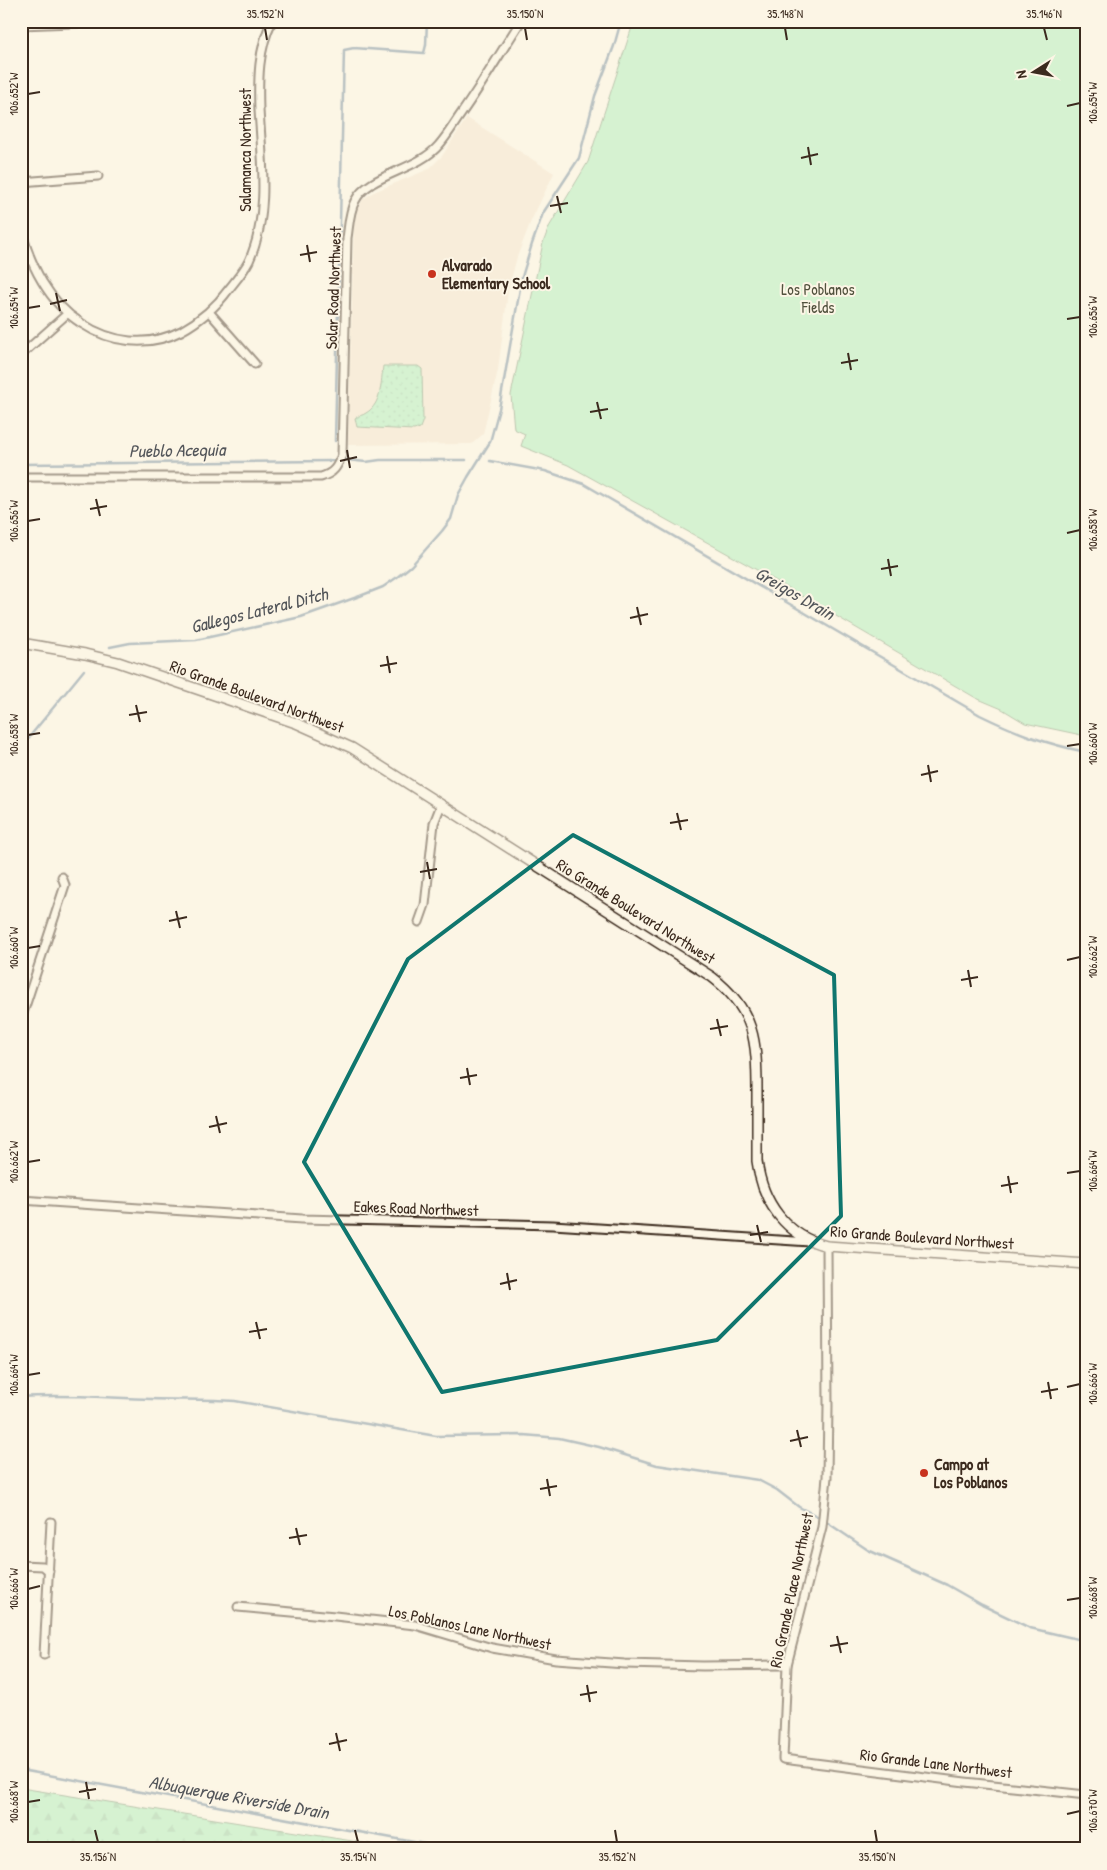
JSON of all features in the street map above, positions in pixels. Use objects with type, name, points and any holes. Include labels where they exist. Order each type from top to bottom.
[{"type":"street","name":"Salamanca Northwest","points":[[21,229],[25,245],[35,269],[48,290],[67,314],[90,330],[107,337],[139,342],[154,340],[172,336],[210,313],[245,267],[251,255],[259,222],[262,188],[259,68],[265,39],[272,21]]},
{"type":"street","name":"Solar Road Northwest","points":[[21,478],[321,477],[331,474],[342,456],[347,238],[350,213],[355,201],[362,191],[373,182],[405,169],[426,157],[439,146],[521,21]]},
{"type":"street","points":[[21,25],[98,22]]},
{"type":"street","points":[[21,182],[98,176]]},
{"type":"street","points":[[210,313],[256,364]]},
{"type":"street","points":[[21,355],[67,314]]},
{"type":"street","name":"Rio Grande Boulevard Northwest","points":[[21,642],[118,662],[296,723],[352,748],[712,976],[726,987],[738,1001],[748,1019],[756,1041],[759,1175],[764,1191],[774,1210],[790,1228],[810,1242],[827,1246],[1086,1264]]},
{"type":"street","points":[[419,922],[425,905],[434,823],[441,805]]},
{"type":"street","points":[[21,1018],[65,885],[62,877]]},
{"type":"street","name":"Eakes Road Northwest","points":[[21,1200],[302,1218],[553,1225],[810,1242]]},
{"type":"street","name":"Rio Grande Place Northwest","points":[[783,1759],[787,1665],[822,1526],[827,1477],[827,1246]]},
{"type":"street","points":[[44,1655],[51,1522]]},
{"type":"street","points":[[21,1565],[43,1566],[49,1571]]},
{"type":"street","name":"Los Poblanos Lane Northwest","points":[[238,1607],[415,1625],[492,1648],[556,1659],[625,1664],[703,1666],[787,1665]]},
{"type":"street","name":"Rio Grande Lane Northwest","points":[[783,1759],[1086,1795]]},
{"type":"highlighted area","points":[[573,835],[834,975],[841,1216],[717,1340],[442,1392],[304,1162],[408,959]]},
{"type":"shaded area","name":"Alvarado Elementary School","points":[[467,118],[554,173],[531,221],[517,257],[508,291],[498,370],[483,434],[472,444],[348,445],[354,223],[357,211],[363,199],[374,192],[429,169],[442,156]]},
{"type":"green space","name":"Los Poblanos Fields","points":[[634,21],[1086,21],[1086,736],[1025,723],[1002,709],[976,698],[766,575],[568,465],[521,446],[525,434],[514,429],[511,395],[543,243],[549,227],[588,162]]},
{"type":"green space","points":[[383,366],[418,366],[422,369],[423,420],[420,428],[414,430],[357,427],[355,418],[371,409],[378,398]]},
{"type":"green space","points":[[21,1788],[402,1849],[21,1849]]},
{"type":"waterway","points":[[335,441],[344,50],[354,48],[424,53],[427,21]]},
{"type":"waterway","name":"Gallegos Lateral Ditch","points":[[110,647],[130,643],[196,640],[301,617],[383,587],[411,566],[442,531],[451,519],[458,495],[490,442],[499,409],[522,277],[532,244],[543,213],[579,158],[595,96],[614,46],[621,21]]},
{"type":"waterway","name":"Pueblo Acequia","points":[[347,460],[366,462],[380,460],[466,460]]},
{"type":"waterway","name":"Pueblo Acequia","points":[[21,464],[333,461]]},
{"type":"waterway","name":"Greigos Drain","points":[[490,461],[545,471],[584,484],[980,715],[1032,737],[1086,752]]},
{"type":"waterway","name":"Gallegos Lateral Ditch","points":[[21,750],[26,741],[84,670]]},
{"type":"waterway","points":[[21,1397],[70,1396],[235,1401],[436,1436],[524,1435],[559,1438],[599,1447],[657,1465],[758,1480],[777,1490],[799,1507],[817,1516]]},
{"type":"waterway","points":[[828,1523],[868,1550],[947,1585],[982,1605],[1030,1628],[1086,1641]]},
{"type":"waterway","name":"Albuquerque Riverside Drain","points":[[21,1770],[452,1849]]},
{"type":"place","name":"Alvarado Elementary School","points":[[432,274]]},
{"type":"place","name":"Campo at Los Poblanos","points":[[924,1473]]}]
